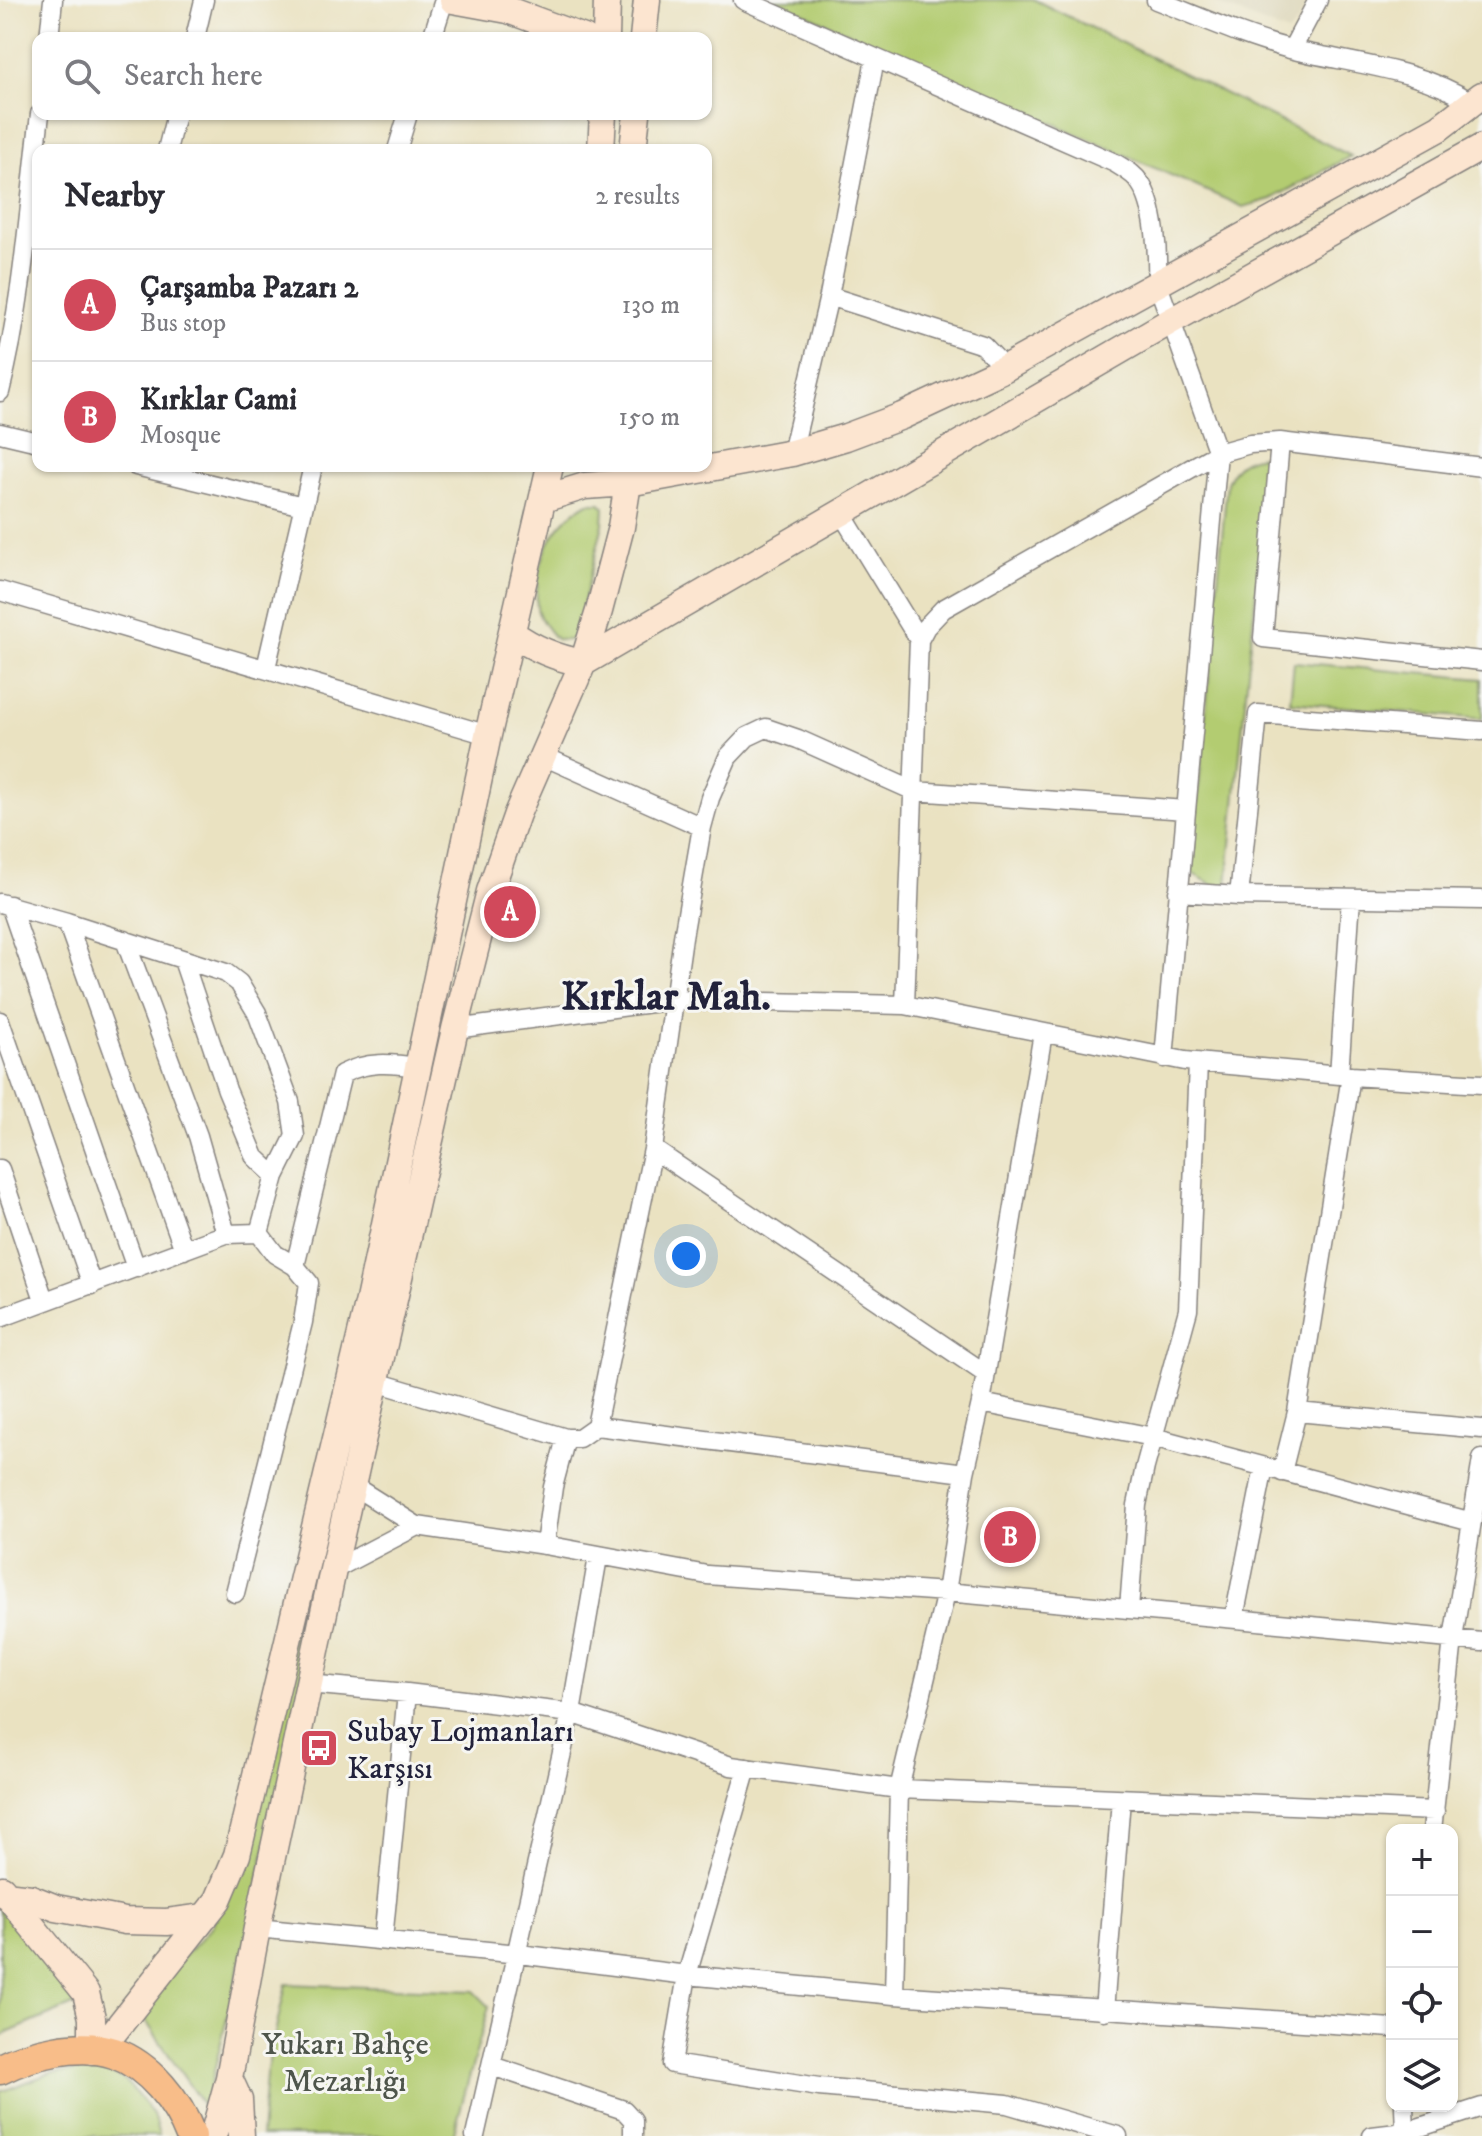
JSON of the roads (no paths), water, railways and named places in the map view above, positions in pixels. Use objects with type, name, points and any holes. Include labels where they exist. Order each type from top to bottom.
[{"type":"main road","points":[[453,0],[518,5],[572,32]]},
{"type":"main road","points":[[606,32],[607,0]]},
{"type":"main road","points":[[644,32],[647,0]]},
{"type":"main road","points":[[712,463],[792,453],[846,437],[902,416],[1005,368],[1439,128],[1478,99]]},
{"type":"main road","points":[[601,144],[603,120]]},
{"type":"main road","points":[[634,144],[636,120]]},
{"type":"main road","points":[[512,633],[548,654],[583,663],[1169,322],[1482,147]]},
{"type":"main road","points":[[96,2051],[218,1900],[237,1855],[369,1300],[488,735],[549,472]]},
{"type":"main road","points":[[213,2136],[229,2078],[308,1684],[455,1029],[490,891],[541,755],[583,663],[612,566],[628,474],[543,499]]},
{"type":"main road","points":[[3,1890],[56,1908],[125,1921],[167,1922],[205,1917]]},
{"type":"main road","points":[[3,1890],[86,1993],[96,2051]]},
{"type":"main road","points":[[0,2069],[47,2052],[71,2049],[113,2053],[157,2081],[182,2112],[191,2136]]},
{"type":"main road","points":[[229,2078],[239,2100],[241,2136]]},
{"type":"street","points":[[50,32],[53,0]]},
{"type":"street","points":[[196,32],[204,0]]},
{"type":"street","points":[[434,32],[444,0]]},
{"type":"street","points":[[743,0],[1131,173],[1141,184],[1149,203],[1158,259],[1157,282],[1218,453],[1164,1058]]},
{"type":"street","points":[[1156,0],[1250,37],[1402,72],[1478,99]]},
{"type":"street","points":[[1292,49],[1318,0]]},
{"type":"street","points":[[792,453],[829,296],[875,59]]},
{"type":"street","points":[[38,144],[40,120]]},
{"type":"street","points":[[168,144],[174,120]]},
{"type":"street","points":[[399,144],[406,120]]},
{"type":"street","points":[[0,392],[5,355],[30,284],[32,238]]},
{"type":"street","points":[[829,296],[983,345],[1005,368]]},
{"type":"street","points":[[0,433],[32,441]]},
{"type":"street","points":[[1280,442],[1263,638],[1482,661]]},
{"type":"street","points":[[905,1005],[919,640],[926,627],[943,609],[1218,453],[1250,444],[1280,442],[1482,467]]},
{"type":"street","points":[[161,472],[303,506]]},
{"type":"street","points":[[266,668],[312,472]]},
{"type":"street","points":[[840,511],[919,640]]},
{"type":"street","points":[[0,591],[488,735]]},
{"type":"street","points":[[1239,896],[1258,714],[1482,731]]},
{"type":"street","points":[[596,1426],[653,1149],[693,868],[710,798],[728,757],[747,737],[766,728],[798,739],[914,791],[1186,810]]},
{"type":"street","points":[[541,755],[702,827]]},
{"type":"street","points":[[1178,892],[1482,900]]},
{"type":"street","points":[[1234,1618],[1273,1470],[1297,1412],[1345,1076],[1351,898]]},
{"type":"street","points":[[5,904],[226,973],[239,983],[257,1013],[290,1102],[295,1136],[275,1176],[259,1233]]},
{"type":"street","points":[[5,904],[136,1268]]},
{"type":"street","points":[[67,922],[184,1250]]},
{"type":"street","points":[[125,940],[198,1136],[226,1234]]},
{"type":"street","points":[[183,960],[227,1090],[255,1157],[275,1176]]},
{"type":"street","points":[[455,1029],[674,1000],[905,1005],[1198,1063],[1482,1084]]},
{"type":"street","points":[[0,1021],[92,1285]]},
{"type":"street","points":[[894,1995],[899,1789],[946,1592],[1043,1033]]},
{"type":"street","points":[[295,1266],[342,1074],[357,1066],[381,1062],[418,1067]]},
{"type":"street","points":[[1129,1609],[1137,1505],[1188,1310],[1198,1063]]},
{"type":"street","points":[[653,1149],[986,1374]]},
{"type":"street","points":[[0,1169],[44,1300]]},
{"type":"street","points":[[0,1318],[226,1234],[259,1233]]},
{"type":"street","points":[[235,1593],[303,1322],[309,1283],[295,1266],[275,1254],[259,1233]]},
{"type":"street","points":[[376,1382],[566,1438],[579,1438],[596,1426],[965,1473]]},
{"type":"street","points":[[981,1403],[1153,1437],[1472,1522]]},
{"type":"street","points":[[1297,1412],[1482,1429]]},
{"type":"street","points":[[545,1545],[553,1487],[566,1438]]},
{"type":"street","points":[[1433,1824],[1453,1639],[1482,1459]]},
{"type":"street","points":[[352,1485],[417,1526],[545,1545],[707,1575],[946,1592],[1482,1642]]},
{"type":"street","points":[[333,1570],[417,1526]]},
{"type":"street","points":[[475,2136],[519,1954],[571,1713],[598,1557]]},
{"type":"street","points":[[308,1684],[571,1713],[731,1766],[899,1789],[1435,1811]]},
{"type":"street","points":[[383,1940],[407,1693]]},
{"type":"street","points":[[747,1768],[687,1975],[672,2064],[819,2087],[1007,2104],[1118,2136]]},
{"type":"street","points":[[1104,2011],[1121,1799]]},
{"type":"street","points":[[257,1928],[894,1995],[1386,2028]]},
{"type":"street","points":[[492,2066],[624,2110],[633,2120],[633,2136]]},
{"type":"street","points":[[1372,2136],[1405,2132],[1482,2107]]},
{"type":"street","points":[[1404,2112],[1405,2132]]},
{"type":"place","name":"Çarşamba Pazarı 2","points":[[510,912]]},
{"type":"place","name":"Kırklar Cami","points":[[1010,1537]]},
{"type":"place","name":"Subay Lojmanları Karşısı","points":[[319,1748]]},
{"type":"district","name":"Kırklar Mah.","points":[[666,995]]},
{"type":"park label","name":"Yukarı Bahçe Mezarlığı","points":[[345,2062]]}]
